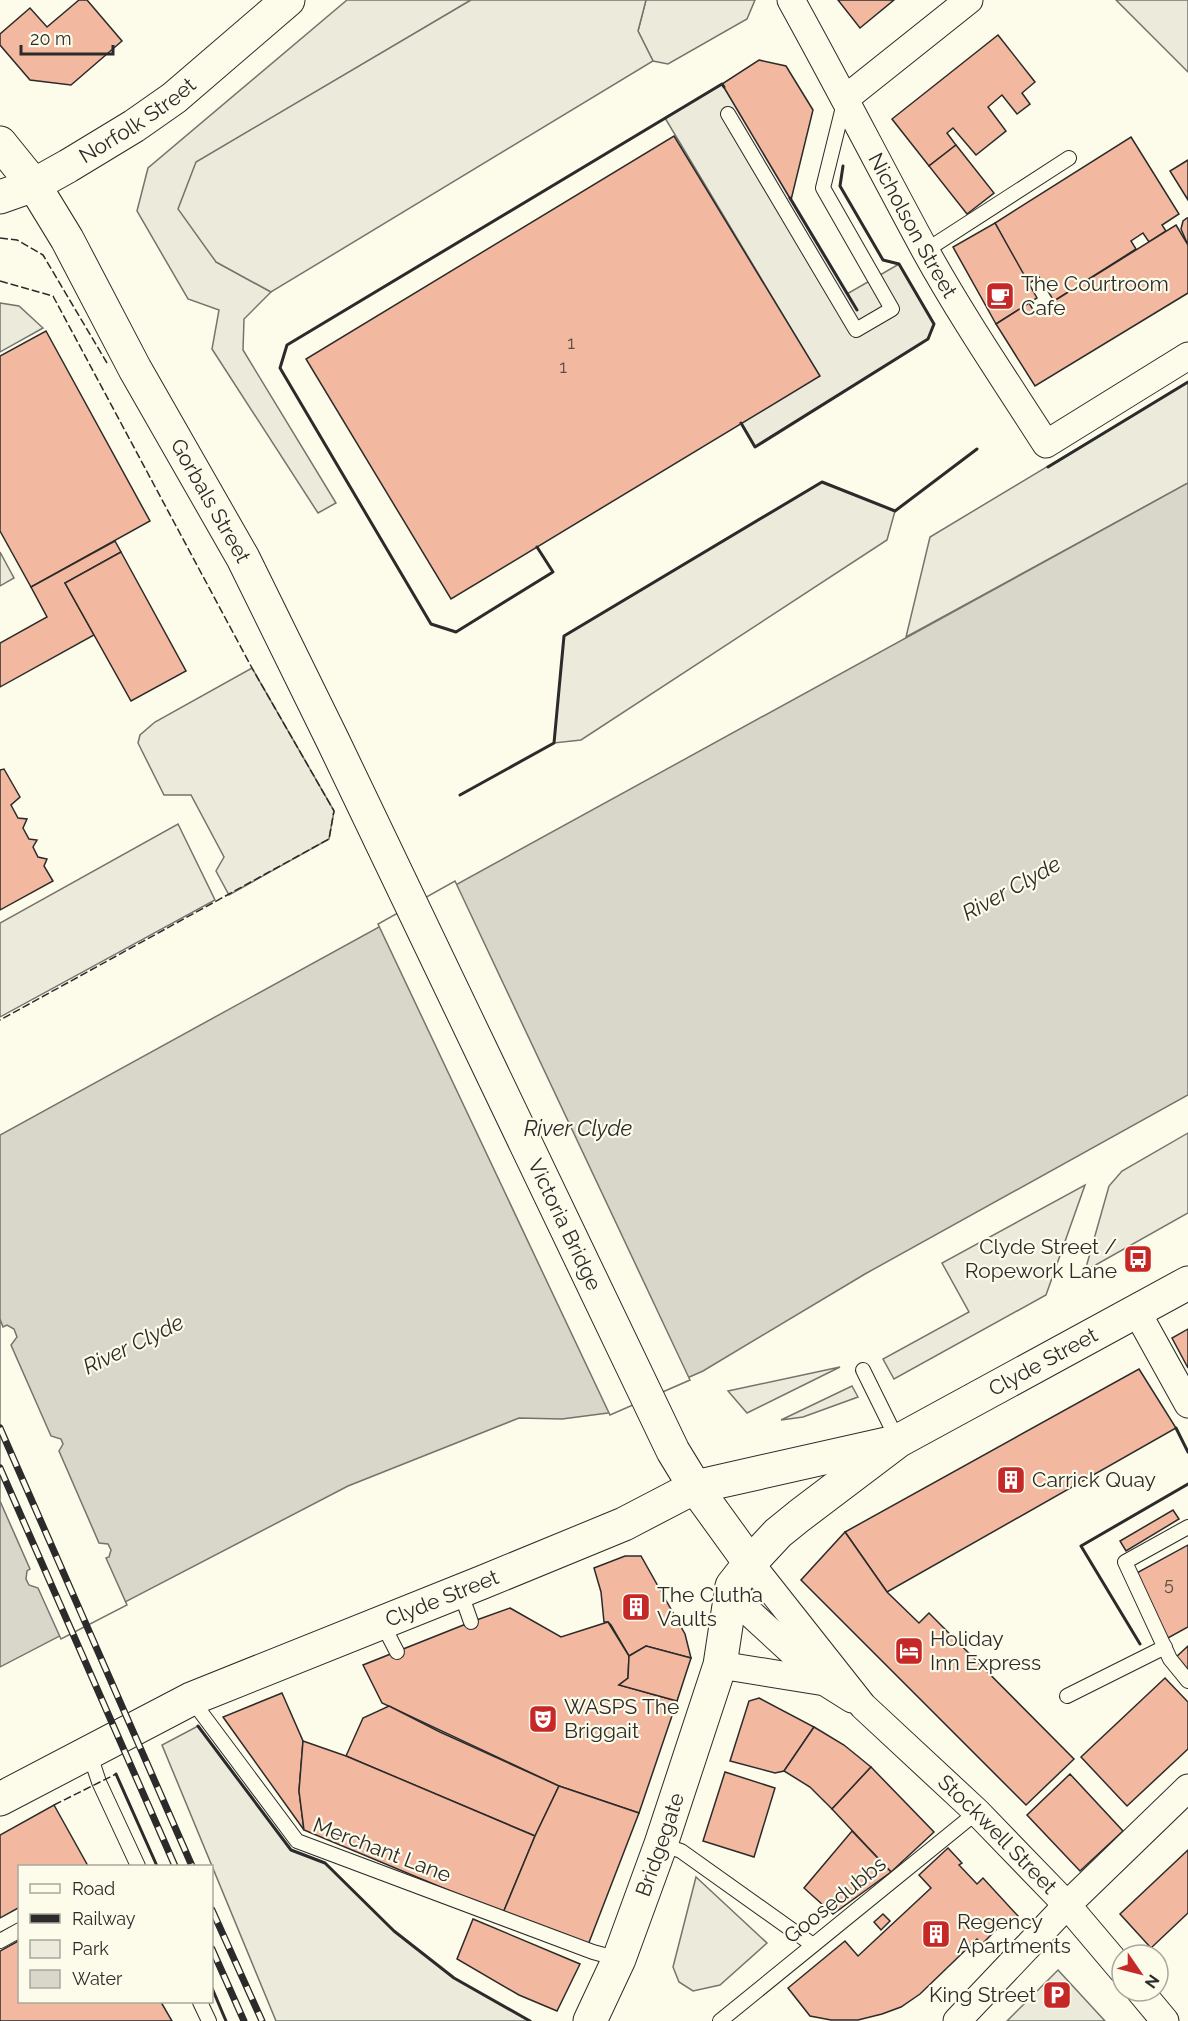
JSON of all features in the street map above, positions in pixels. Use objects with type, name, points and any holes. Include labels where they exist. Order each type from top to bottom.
[{"type":"main road","name":"Norfolk Street","points":[[0,197],[34,185],[93,151],[174,98],[288,0]]},
{"type":"main road","name":"Gorbals Street","points":[[0,143],[34,185],[67,239],[135,369],[243,558],[396,873]]},
{"type":"main road","name":"Victoria Bridge","points":[[396,873],[656,1414]]},
{"type":"main road","name":"Clyde Street","points":[[741,1575],[778,1533],[898,1441],[1188,1283]]},
{"type":"main road","name":"Stockwell Street","points":[[656,1414],[673,1451],[695,1487],[741,1575]]},
{"type":"main road","name":"Clyde Street","points":[[0,1799],[191,1699],[624,1524],[695,1487],[898,1441]]},
{"type":"main road","points":[[720,1665],[741,1575]]},
{"type":"main road","name":"Bridgegate","points":[[595,2020],[661,1844],[720,1665]]},
{"type":"street","name":"Nicholson Street","points":[[791,0],[846,98],[926,251],[972,330],[1046,444],[1188,356]]},
{"type":"street","points":[[846,98],[969,0]]},
{"type":"street","points":[[1137,1312],[1188,1404]]},
{"type":"street","name":"Stockwell Street","points":[[741,1575],[750,1612],[825,1682],[863,1706]]},
{"type":"street","name":"Stockwell Street","points":[[741,1575],[863,1706],[977,1812],[1067,1905],[1110,1956]]},
{"type":"street","name":"Stockwell Street","points":[[720,1665],[825,1682]]},
{"type":"street","points":[[957,2021],[1067,1905],[1188,1788]]},
{"type":"street","points":[[1150,2003],[1166,2021]]},
{"type":"lane","points":[[728,114],[856,330],[892,309],[823,188],[846,98]]},
{"type":"lane","points":[[926,251],[1069,158]]},
{"type":"lane","points":[[863,1370],[898,1441]]},
{"type":"lane","points":[[1188,1527],[1125,1562],[1170,1659],[1188,1681]]},
{"type":"lane","points":[[460,1591],[471,1622]]},
{"type":"lane","points":[[382,1623],[397,1652]]},
{"type":"lane","points":[[1067,1696],[1165,1647]]},
{"type":"lane","name":"Merchant Lane","points":[[191,1699],[297,1841],[593,1952],[619,1959]]},
{"type":"lane","points":[[89,1752],[99,1782],[138,1865]]},
{"type":"lane","name":"Goosedubbs","points":[[720,2021],[977,1812]]},
{"type":"lane","points":[[661,1844],[681,1851],[813,1945]]},
{"type":"lane","points":[[0,1941],[18,1931]]},
{"type":"lane","points":[[201,2003],[208,2021]]},
{"type":"green space","points":[[347,0],[471,0],[197,162],[216,262],[271,292],[244,319],[243,350],[336,503],[318,513],[212,349],[219,310],[188,299],[137,211],[148,168]]},
{"type":"green space","points":[[646,0],[755,0],[747,19],[668,64],[653,61],[638,31]]},
{"type":"green space","points":[[1116,0],[1188,0],[1188,72]]},
{"type":"green space","points":[[1188,382],[1188,483],[906,637],[930,537]]},
{"type":"green space","points":[[822,482],[895,511],[887,540],[581,740],[554,743],[564,636]]},
{"type":"green space","points":[[252,668],[334,811],[329,839],[229,895],[216,871],[224,857],[191,795],[164,795],[138,743],[140,735],[155,722]]},
{"type":"green space","points":[[1188,1133],[1188,1213],[1085,1271],[1109,1186],[1122,1171]]},
{"type":"green space","points":[[1085,1185],[1046,1295],[894,1379],[883,1359],[969,1312],[942,1263]]},
{"type":"green space","points":[[840,1367],[747,1413],[728,1391]]},
{"type":"green space","points":[[852,1386],[858,1397],[803,1417],[781,1420]]},
{"type":"green space","points":[[198,1726],[291,1850],[325,1863],[394,1931],[454,1978],[530,2021],[276,2021],[162,1745]]},
{"type":"green space","points":[[696,1877],[767,1943],[720,1985],[693,1991],[679,1982],[673,1967]]},
{"type":"shaded area","points":[[471,0],[646,0],[638,31],[653,61],[271,292],[216,262],[178,209],[196,162]]},
{"type":"shaded area","points":[[722,84],[847,294],[899,264],[934,324],[928,339],[755,447],[741,423],[819,375],[665,118]]},
{"type":"shaded area","points":[[0,303],[19,306],[43,328],[0,352]]},
{"type":"shaded area","points":[[0,552],[14,578],[0,586]]},
{"type":"shaded area","points":[[178,824],[215,900],[0,1017],[0,923]]},
{"type":"shaded area","name":"King Street","points":[[1058,1970],[1105,2021],[1007,2021]]},
{"type":"water","name":"River Clyde","points":[[1188,483],[1188,1095],[865,1274],[703,1371],[608,1413],[562,1419],[519,1418],[348,1486],[0,1667],[0,1135]]},
{"type":"pier","points":[[455,881],[690,1380],[610,1415],[378,924]]},
{"type":"pier","points":[[0,1319],[3,1327],[7,1325],[14,1329],[17,1337],[11,1345],[51,1436],[61,1439],[63,1444],[59,1451],[99,1543],[108,1544],[111,1550],[109,1557],[106,1558],[127,1605],[61,1639],[38,1588],[29,1585],[26,1579],[27,1571],[30,1569],[0,1501]]},
{"type":"building","points":[[79,0],[87,0],[122,41],[71,85],[30,80],[0,45],[0,34],[30,8],[47,27]]},
{"type":"building","points":[[838,0],[894,0],[860,28]]},
{"type":"building","points":[[998,35],[1035,82],[1022,93],[1030,104],[1017,114],[1002,95],[988,107],[1006,131],[976,155],[953,128],[947,133],[956,145],[929,166],[892,119]]},
{"type":"building","points":[[759,60],[786,66],[813,110],[791,200],[722,84]]},
{"type":"building","points":[[674,136],[820,376],[451,599],[306,359]]},
{"type":"building","points":[[1131,137],[1179,214],[1162,225],[1166,231],[1149,242],[1143,233],[1131,241],[1136,249],[1054,301],[1039,277],[1028,284],[995,223]]},
{"type":"building","points":[[956,145],[994,193],[967,214],[929,166]]},
{"type":"building","points":[[1188,160],[1188,200],[1170,171]]},
{"type":"building","points":[[1187,218],[1188,245],[1181,229],[1183,221]]},
{"type":"building","points":[[995,223],[1037,298],[996,324],[953,247]]},
{"type":"building","points":[[1176,225],[1188,245],[1188,293],[1035,386],[996,324],[1029,303],[1035,313]]},
{"type":"building","points":[[46,331],[150,521],[31,587],[0,531],[0,356]]},
{"type":"building","points":[[115,541],[121,552],[65,583],[94,635],[0,687],[0,643],[47,617],[31,587]]},
{"type":"building","points":[[121,552],[186,671],[131,701],[65,583]]},
{"type":"building","points":[[4,769],[20,797],[11,805],[18,818],[27,819],[23,828],[29,839],[37,840],[33,847],[38,857],[47,859],[44,866],[53,881],[0,910],[0,770]]},
{"type":"building","points":[[1188,1329],[1188,1368],[1172,1338]]},
{"type":"building","name":"Carrick Quay","points":[[1139,1369],[1176,1428],[887,1592],[845,1532]]},
{"type":"building","points":[[1173,1510],[1179,1519],[1126,1551],[1120,1541]]},
{"type":"building","points":[[845,1532],[887,1592],[919,1623],[929,1613],[1074,1759],[1026,1805],[801,1580]]},
{"type":"building","points":[[1188,1545],[1188,1627],[1168,1638],[1133,1575]]},
{"type":"building","name":"The Clutha Vaults","points":[[625,1556],[641,1556],[685,1634],[691,1658],[646,1646],[629,1656],[611,1625],[604,1622],[601,1592],[594,1568]]},
{"type":"building","name":"WASPS The Briggait","points":[[510,1608],[561,1637],[608,1622],[629,1656],[628,1678],[619,1685],[677,1701],[639,1813],[559,1786],[382,1703],[363,1665]]},
{"type":"building","points":[[646,1646],[691,1658],[677,1701],[619,1685],[628,1678],[629,1656]]},
{"type":"building","points":[[1188,1646],[1188,1672],[1175,1658]]},
{"type":"building","points":[[1165,1678],[1188,1702],[1188,1749],[1127,1806],[1081,1757]]},
{"type":"building","points":[[282,1693],[303,1741],[299,1791],[304,1830],[223,1717]]},
{"type":"building","points":[[759,1698],[814,1727],[784,1771],[775,1773],[730,1761],[749,1701]]},
{"type":"building","points":[[389,1706],[440,1732],[559,1786],[535,1836],[346,1756],[363,1718]]},
{"type":"building","points":[[814,1727],[844,1745],[871,1767],[832,1809],[810,1787],[784,1771]]},
{"type":"building","points":[[303,1741],[346,1756],[535,1836],[503,1913],[304,1830],[299,1791]]},
{"type":"building","points":[[871,1767],[934,1832],[891,1872],[832,1809]]},
{"type":"building","points":[[725,1772],[775,1788],[754,1857],[703,1841]]},
{"type":"building","points":[[1070,1774],[1123,1831],[1080,1871],[1027,1815]]},
{"type":"building","points":[[559,1786],[639,1813],[588,1945],[503,1913]]},
{"type":"building","points":[[54,1805],[87,1865],[18,1865],[18,1908],[0,1918],[0,1835]]},
{"type":"building","points":[[852,1831],[891,1872],[833,1914],[804,1888]]},
{"type":"building","name":"Regency Apartments","points":[[948,1848],[962,1863],[959,1865],[977,1884],[983,1878],[1018,1916],[1003,1930],[1000,1926],[982,1944],[977,1939],[920,1994],[901,2007],[858,2020],[831,2020],[810,2016],[788,1988],[845,1941],[858,1956],[931,1888],[919,1875]]},
{"type":"building","points":[[1188,1850],[1188,1913],[1156,1943],[1146,1943],[1120,1914]]},
{"type":"building","points":[[883,1914],[890,1921],[881,1930],[874,1922]]},
{"type":"building","points":[[473,1919],[580,1964],[557,2011],[519,1995],[457,1959]]},
{"type":"building","points":[[18,1941],[18,2003],[162,2003],[172,2021],[0,2021],[0,1951]]},
{"type":"railway","points":[[0,1428],[192,1865]]},
{"type":"railway","points":[[0,1468],[175,1865]]},
{"type":"railway","points":[[213,1912],[262,2021]]},
{"type":"railway","points":[[213,1951],[244,2021]]},
{"type":"fence","points":[[0,238],[17,240],[43,255],[107,363]]},
{"type":"fence","points":[[0,281],[53,296],[252,668],[334,811],[329,839],[0,1020]]},
{"type":"fence","points":[[54,1805],[116,1774]]},
{"type":"wall","points":[[537,547],[553,572],[456,632],[431,624],[280,368],[287,345],[722,84],[724,87]]},
{"type":"wall","points":[[741,423],[755,447],[928,339],[934,324],[899,264],[883,260],[840,186],[843,166]]},
{"type":"wall","points":[[790,198],[857,310]]},
{"type":"wall","points":[[1048,467],[1188,382]]},
{"type":"wall","points":[[460,795],[554,743],[564,636],[822,482],[895,511],[977,449]]},
{"type":"wall","points":[[1176,1428],[1188,1452]]},
{"type":"wall","points":[[1140,1644],[1081,1546],[1188,1484]]},
{"type":"wall","points":[[198,1726],[291,1850],[325,1863],[394,1931],[454,1978],[530,2021]]},
{"type":"wall","points":[[116,1774],[157,1865]]},
{"type":"wall","points":[[213,1990],[226,2021]]},
{"type":"place","name":"The Courtroom Cafe","points":[[1000,296]]},
{"type":"place","name":"Clyde Street / Ropework Lane","points":[[1138,1259]]},
{"type":"place","name":"Carrick Quay","points":[[1011,1480]]},
{"type":"place","name":"The Clutha Vaults","points":[[636,1607]]},
{"type":"place","name":"Holiday Inn Express","points":[[909,1651]]},
{"type":"place","name":"WASPS The Briggait","points":[[543,1719]]},
{"type":"place","name":"Regency Apartments","points":[[936,1934]]},
{"type":"place","name":"King Street","points":[[1057,1995]]}]
